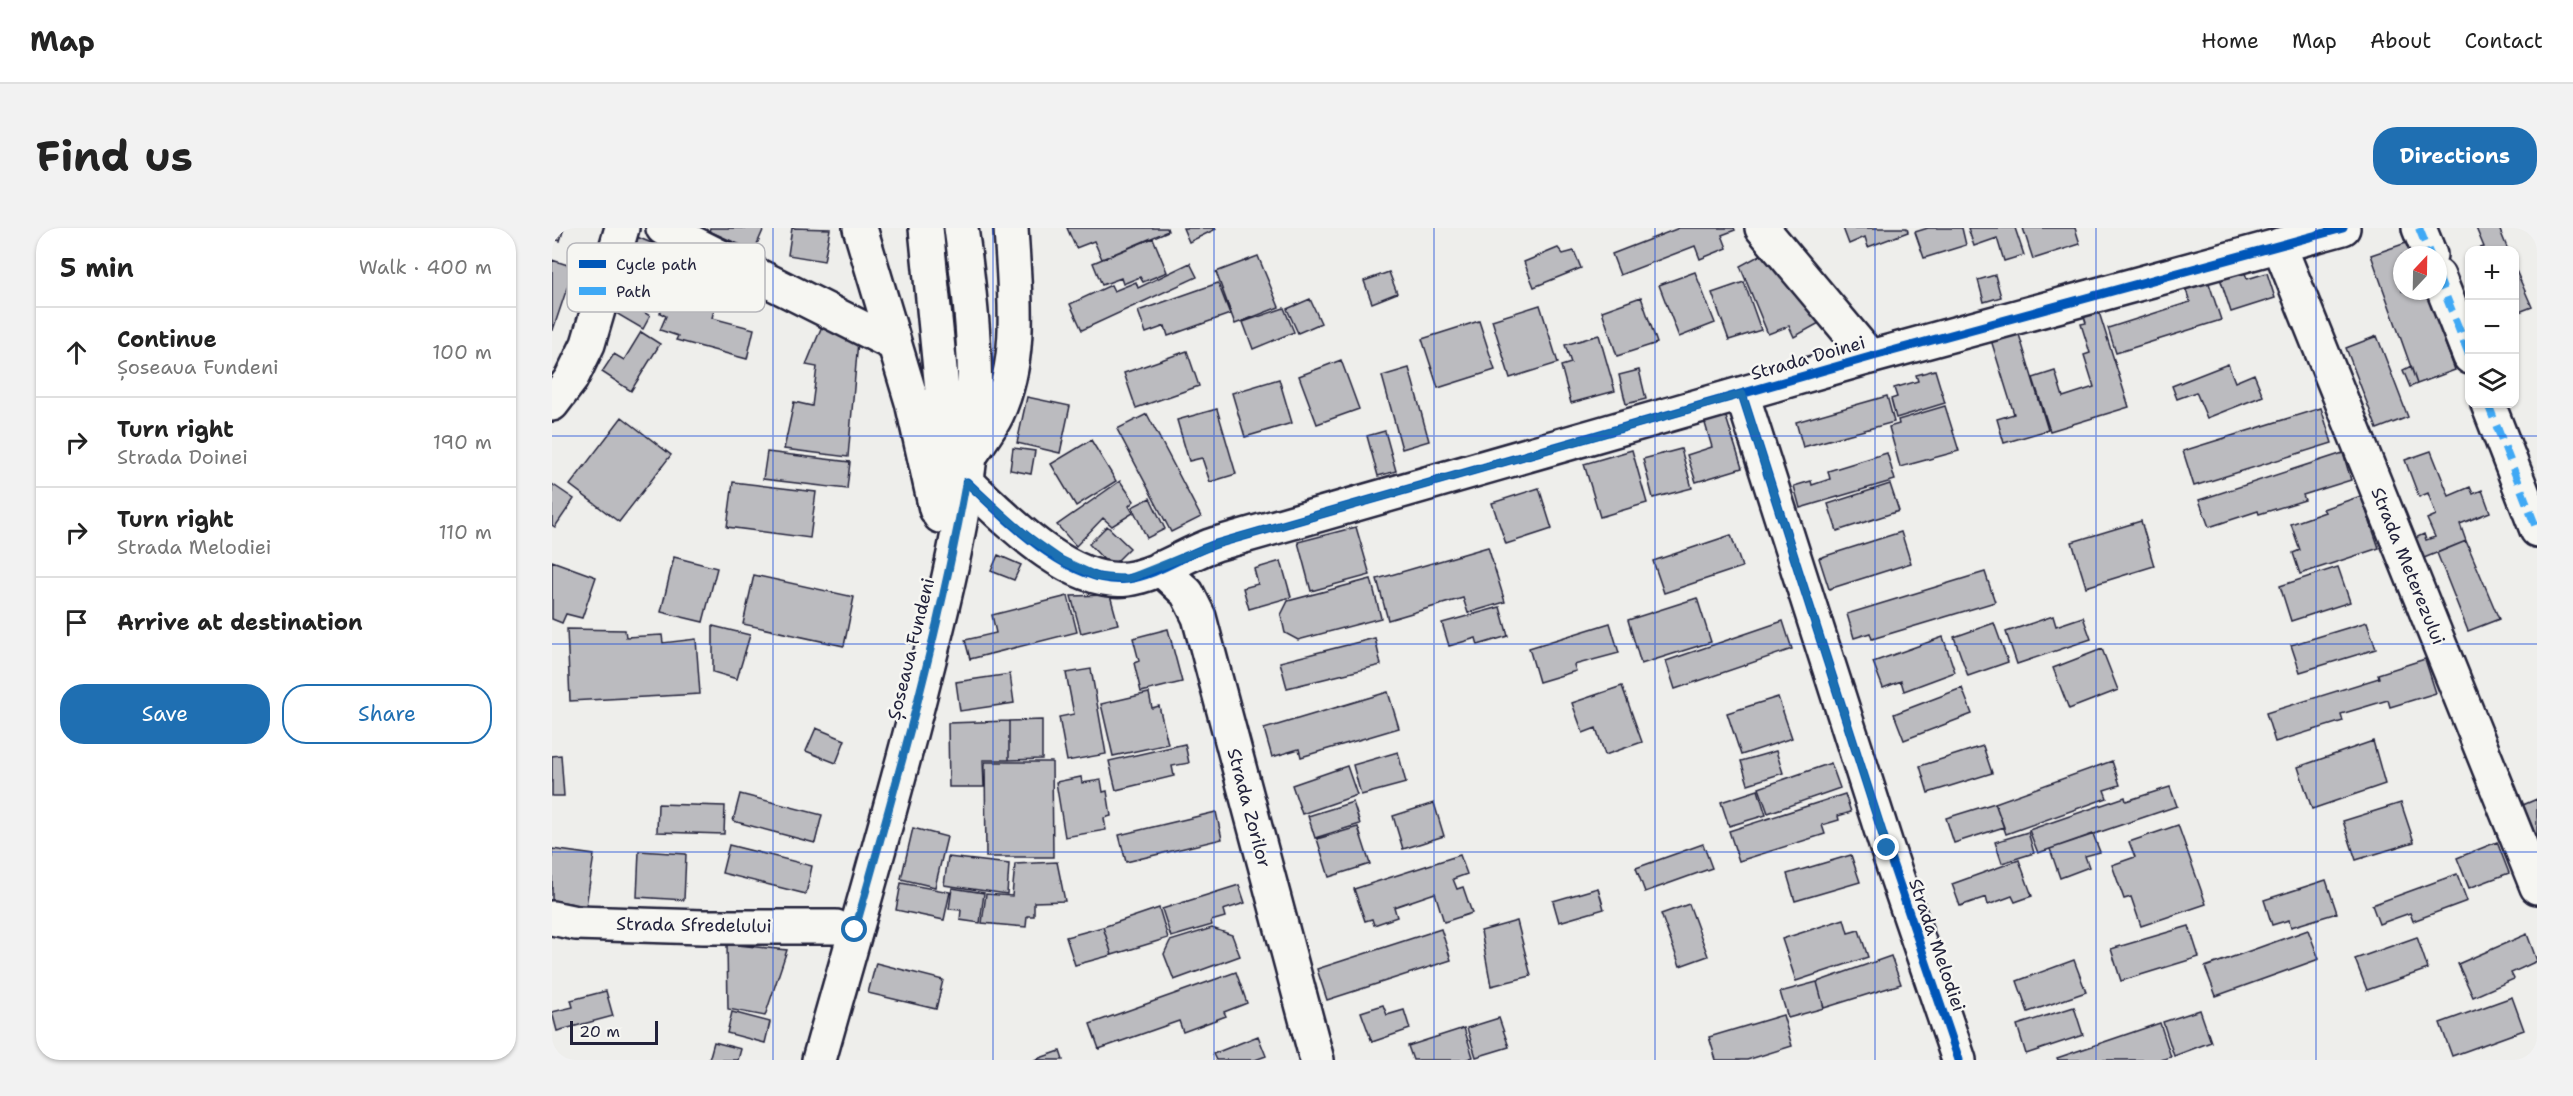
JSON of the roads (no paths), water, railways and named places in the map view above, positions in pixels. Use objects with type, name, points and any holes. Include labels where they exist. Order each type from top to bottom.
[{"type":"street","points":[[618,243],[622,228]]},
{"type":"street","points":[[663,228],[693,243]]},
{"type":"street","points":[[860,228],[920,432],[939,523]]},
{"type":"street","name":"Șoseaua Fundeni","points":[[799,1060],[900,699],[927,587],[939,523],[946,440],[940,352],[926,228]]},
{"type":"street","name":"Șoseaua Fundeni","points":[[819,1060],[913,724],[948,580],[968,469],[974,399],[966,270],[960,228]]},
{"type":"street","name":"Șoseaua Fundeni","points":[[968,469],[996,415],[1011,369],[1016,320],[1011,228]]},
{"type":"street","points":[[1762,228],[1870,357]]},
{"type":"street","name":"Strada Doinei","points":[[968,469],[1033,541],[1078,569],[1115,580],[1138,577],[1216,544],[1870,357],[2343,228]]},
{"type":"street","points":[[2419,228],[2426,246]]},
{"type":"street","name":"Strada Meterezului","points":[[2279,245],[2537,887]]},
{"type":"street","points":[[765,279],[894,344]]},
{"type":"street","points":[[2447,300],[2468,354]]},
{"type":"street","points":[[552,404],[571,379],[588,344],[597,312]]},
{"type":"street","name":"Strada Melodiei","points":[[1742,394],[1887,848],[1959,1060]]},
{"type":"street","points":[[2490,408],[2537,530]]},
{"type":"street","name":"Strada Zorilor","points":[[1160,568],[1187,592],[1198,617],[1317,1060]]},
{"type":"street","name":"Strada Sfredelului","points":[[552,918],[588,923],[836,927]]}]
